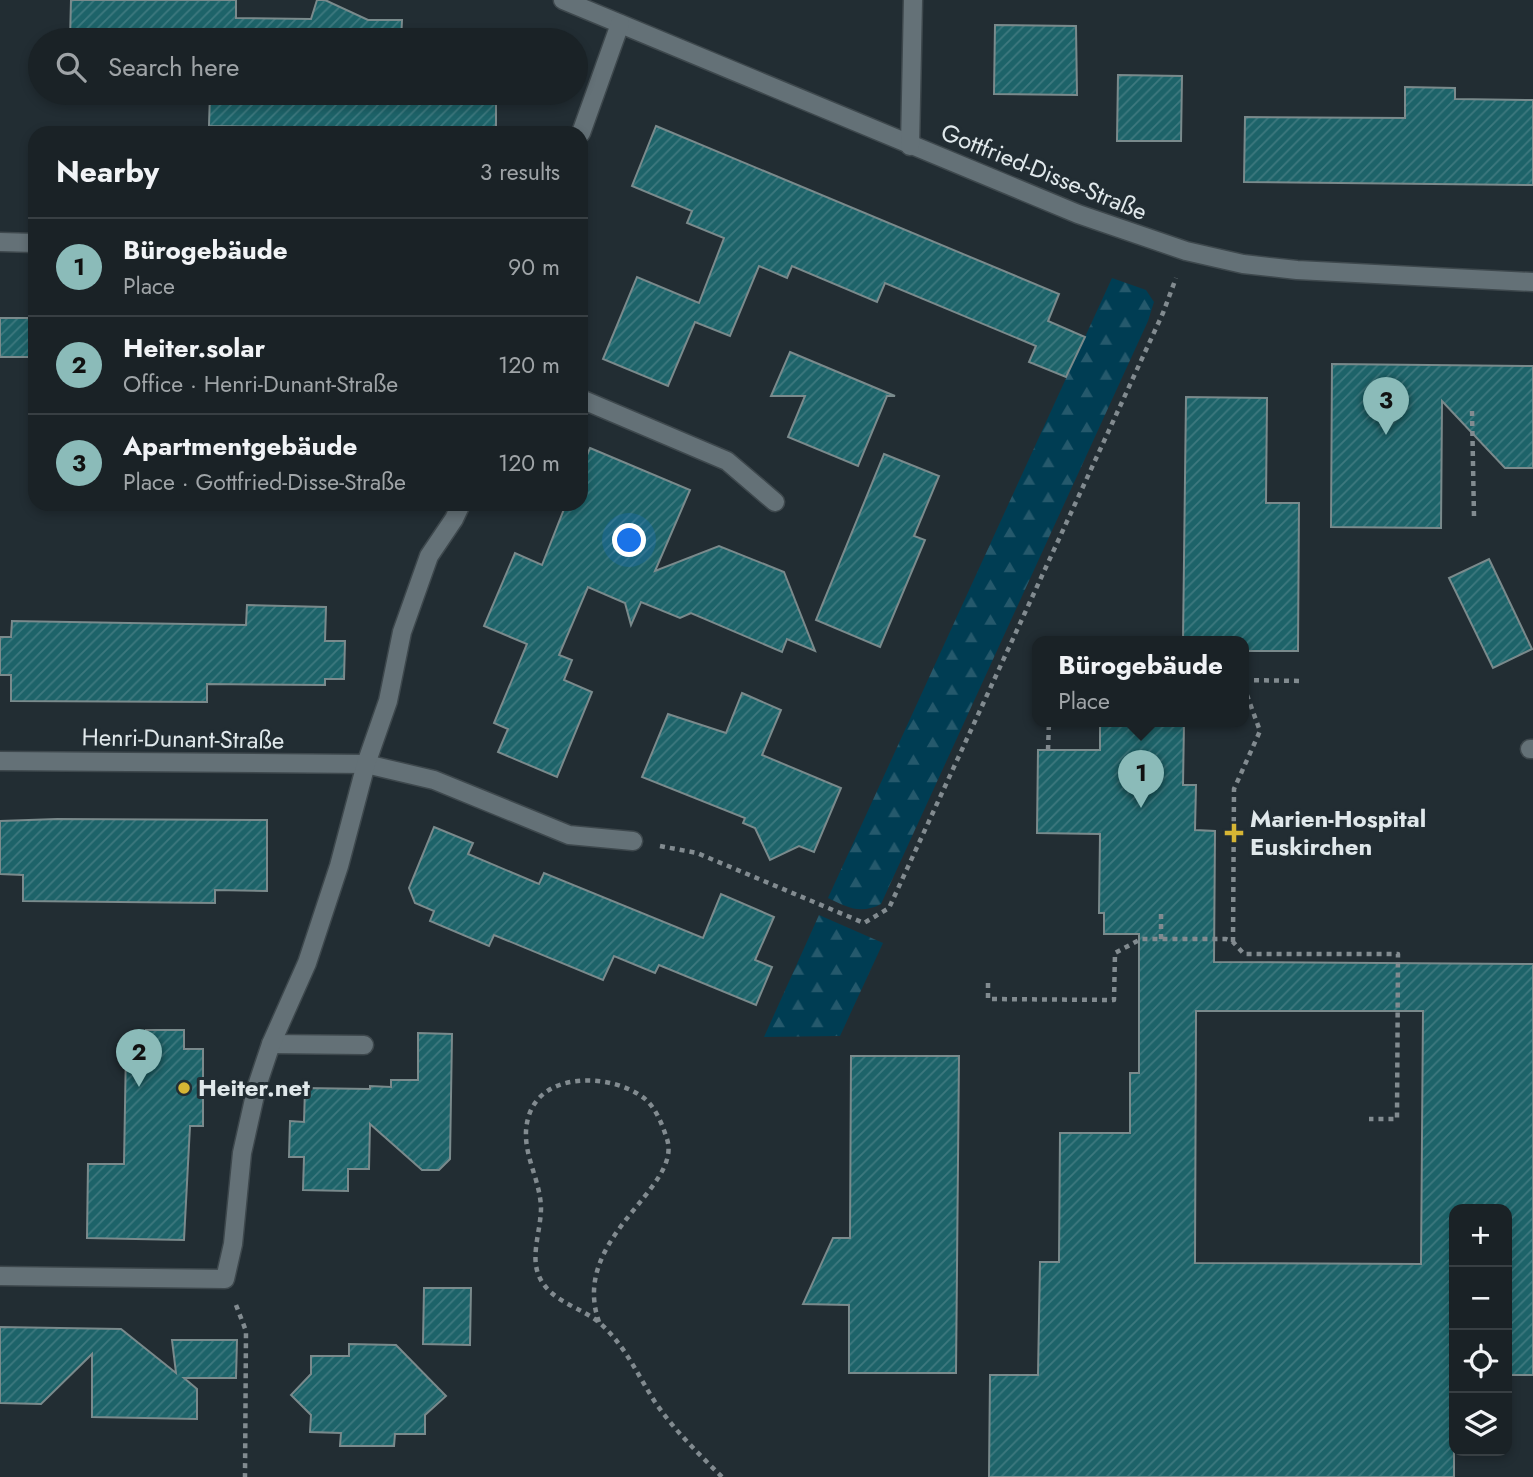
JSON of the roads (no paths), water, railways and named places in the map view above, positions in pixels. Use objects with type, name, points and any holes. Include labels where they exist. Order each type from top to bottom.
[{"type":"street","name":"Gottfried-Disse-Straße","points":[[563,0],[910,146],[1121,231],[1185,251],[1243,264],[1297,270],[1533,282]]},
{"type":"street","points":[[910,146],[913,0]]},
{"type":"street","points":[[584,126],[620,24]]},
{"type":"street","points":[[0,242],[28,243]]},
{"type":"street","points":[[588,402],[727,461],[775,502]]},
{"type":"street","points":[[0,1276],[225,1279],[233,1244],[246,1133],[271,1044],[307,964],[340,866],[366,764],[388,701],[402,632],[429,556],[458,511]]},
{"type":"street","name":"Henri-Dunant-Straße","points":[[0,761],[366,764],[434,780],[569,835],[634,841]]},
{"type":"street","points":[[271,1044],[364,1045]]},
{"type":"place","name":"Apartmentgebäude","points":[[1386,435]]},
{"type":"place","name":"Bürogebäude","points":[[1141,808]]},
{"type":"place","name":"Marien-Hospital Euskirchen","points":[[1234,833]]},
{"type":"place","name":"Heiter.solar","points":[[139,1087]]},
{"type":"place","name":"Heiter.net","points":[[184,1088]]}]
